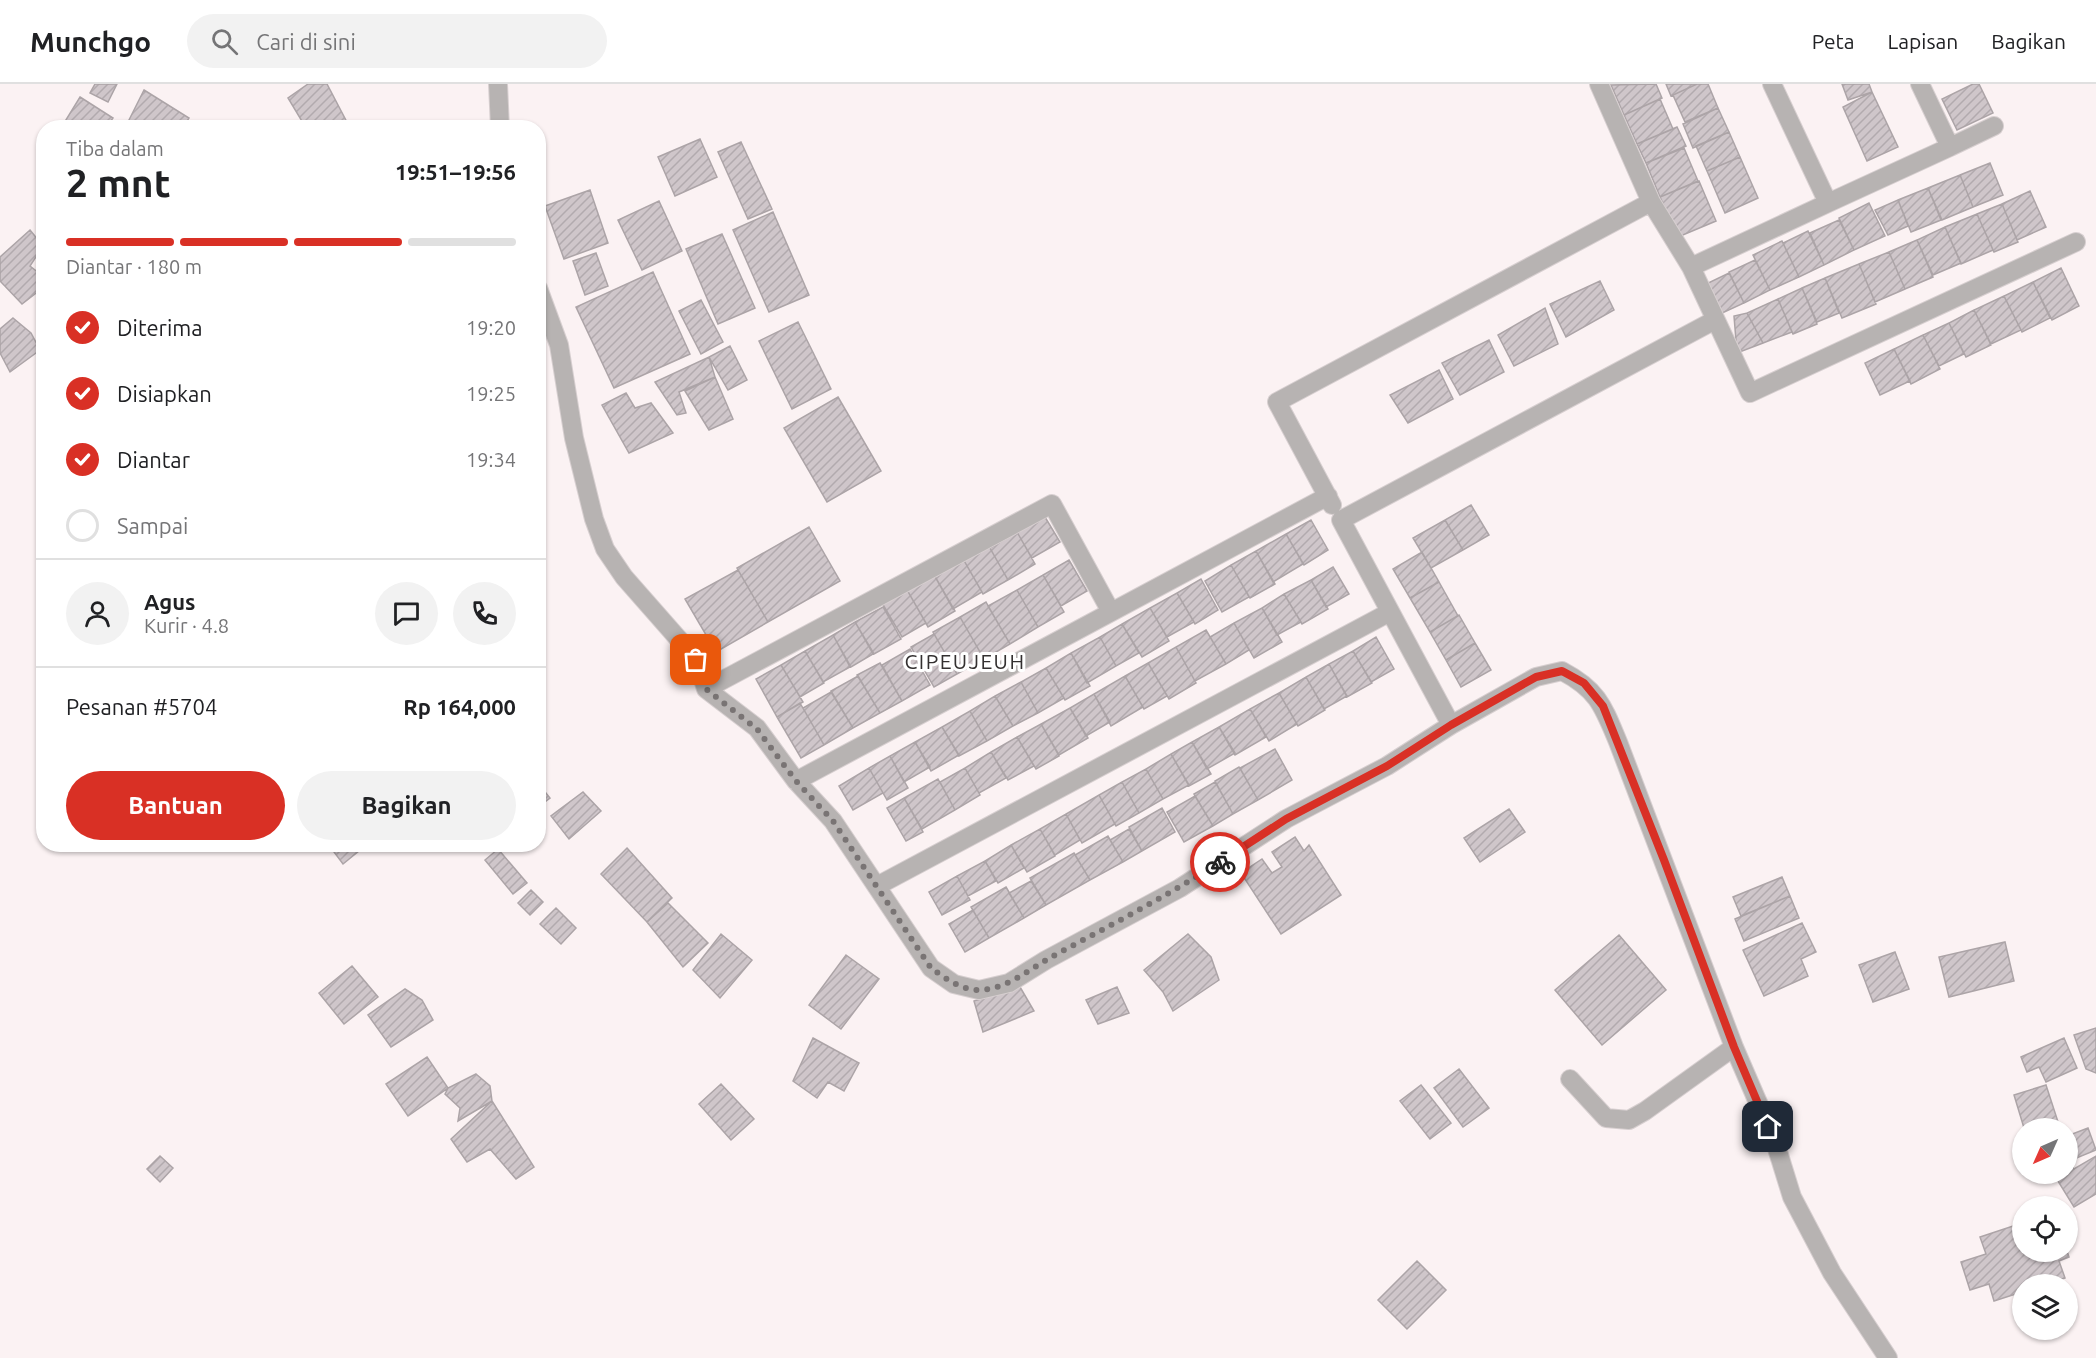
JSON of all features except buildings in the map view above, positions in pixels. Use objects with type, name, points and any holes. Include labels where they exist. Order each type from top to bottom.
[{"type":"street","points":[[498,84],[500,120]]},
{"type":"street","points":[[1599,84],[1651,202],[1691,267],[1750,393],[2076,242]]},
{"type":"street","points":[[1772,84],[1828,203]]},
{"type":"street","points":[[1920,84],[1950,147]]},
{"type":"street","points":[[1691,267],[1995,126]]},
{"type":"street","points":[[1451,725],[1277,402],[1651,202]]},
{"type":"street","points":[[546,309],[560,345],[574,438],[594,519],[605,549],[624,577],[696,660],[706,689],[757,729],[796,781],[833,821],[931,968],[954,984],[980,990],[1009,983],[1046,960],[1180,888],[1286,819],[1387,766],[1451,725],[1536,677],[1562,671],[1584,683],[1603,706],[1614,733],[1734,1047],[1775,1142],[1792,1197],[1832,1273],[1888,1358]]},
{"type":"street","points":[[1341,520],[1715,320]]},
{"type":"street","points":[[796,781],[1328,496]]},
{"type":"street","points":[[706,689],[1052,504],[1111,612]]},
{"type":"street","points":[[877,886],[1390,612]]},
{"type":"street","points":[[1570,1079],[1606,1118],[1629,1120],[1734,1047]]},
{"type":"way so far","points":[[696,660],[706,689],[757,729],[796,781],[833,821],[931,968],[954,984],[980,990],[1009,983],[1046,960],[1180,888],[1220,862]]},
{"type":"district","name":"CIPEUJEUH","points":[[965,661]]},
{"type":"route","points":[[1220,862],[1286,819],[1387,766],[1451,725],[1536,677],[1562,671],[1584,683],[1603,706],[1696,942],[1734,1047],[1768,1127]]}]
